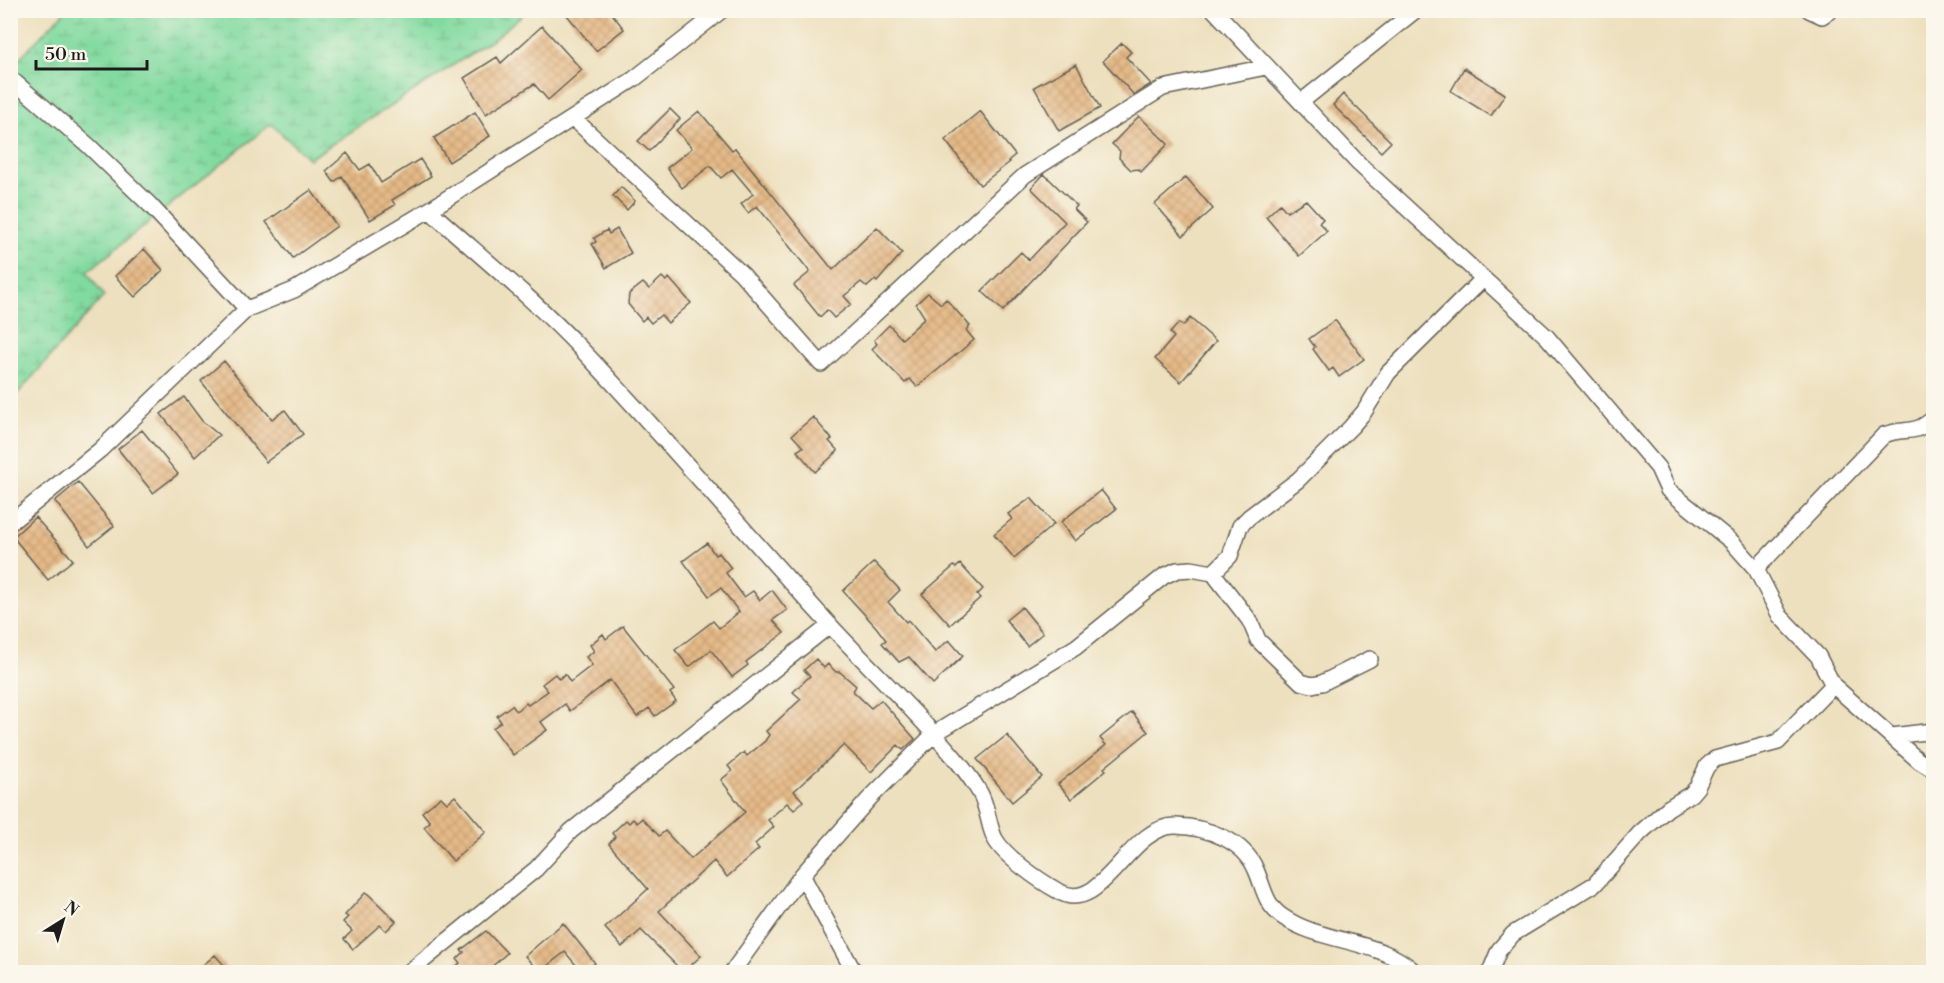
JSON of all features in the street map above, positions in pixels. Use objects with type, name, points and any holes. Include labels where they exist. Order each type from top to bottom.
[{"type":"street","points":[[10,523],[100,450],[247,309],[294,290],[429,210],[634,79],[722,10]]},
{"type":"street","points":[[1214,10],[1359,164],[1482,280],[1547,337],[1658,468],[1668,490],[1732,542],[1756,569],[1780,616],[1818,656],[1833,685],[1918,761],[1934,770]]},
{"type":"street","points":[[1301,102],[1416,10]]},
{"type":"street","points":[[1809,10],[1822,16],[1831,10]]},
{"type":"street","points":[[573,118],[742,274],[821,364],[1025,175],[1163,88],[1266,67]]},
{"type":"street","points":[[10,78],[89,146],[150,205],[247,309]]},
{"type":"street","points":[[429,210],[581,349],[830,625],[934,734],[982,796],[994,837],[1004,852],[1061,894],[1076,897],[1088,893],[1104,880],[1146,834],[1159,828],[1175,826],[1206,831],[1230,841],[1243,850],[1255,866],[1272,909],[1284,918],[1300,927],[1386,952],[1415,972]]},
{"type":"street","points":[[1213,573],[1230,556],[1240,526],[1249,516],[1298,480],[1351,427],[1364,412],[1388,373],[1482,280]]},
{"type":"street","points":[[1756,569],[1884,435],[1894,431],[1914,431],[1934,418]]},
{"type":"street","points":[[732,972],[802,875],[869,799],[934,734],[1076,647],[1164,576],[1177,570],[1191,568],[1213,573],[1250,621],[1258,640],[1301,682],[1312,685],[1322,683],[1371,659]]},
{"type":"street","points":[[409,972],[536,869],[571,831],[830,625]]},
{"type":"street","points":[[1490,972],[1499,950],[1513,934],[1595,884],[1640,833],[1668,808],[1691,794],[1707,766],[1715,759],[1778,742],[1833,685]]},
{"type":"street","points":[[1892,736],[1934,731]]},
{"type":"street","points":[[802,875],[854,972]]},
{"type":"green space","points":[[65,11],[527,11],[492,40],[309,159],[271,124],[87,272],[104,296],[11,401],[11,67]]},
{"type":"building","points":[[563,10],[609,10],[624,29],[596,51]]},
{"type":"building","points":[[542,26],[582,70],[548,100],[534,84],[486,114],[464,78],[497,57],[501,63]]},
{"type":"building","points":[[1122,43],[1131,52],[1126,57],[1151,84],[1134,95],[1103,61]]},
{"type":"building","points":[[1076,64],[1100,108],[1059,131],[1034,87]]},
{"type":"building","points":[[1464,68],[1505,94],[1491,116],[1451,91]]},
{"type":"building","points":[[1343,94],[1391,142],[1381,152],[1333,105]]},
{"type":"building","points":[[670,109],[680,119],[649,151],[638,141]]},
{"type":"building","points":[[699,111],[732,150],[735,148],[833,270],[877,227],[902,253],[877,282],[875,280],[867,287],[861,282],[844,296],[851,304],[834,318],[827,310],[820,317],[794,285],[810,272],[757,206],[748,213],[741,204],[753,194],[732,169],[721,178],[710,166],[682,188],[667,168],[692,148],[676,130]]},
{"type":"building","points":[[980,111],[1015,155],[1008,161],[1010,162],[980,185],[945,140]]},
{"type":"building","points":[[475,112],[490,136],[449,162],[434,138]]},
{"type":"building","points":[[1139,116],[1168,144],[1141,172],[1138,169],[1131,170],[1119,158],[1120,151],[1112,144]]},
{"type":"building","points":[[347,153],[360,170],[370,164],[381,183],[420,159],[431,176],[392,200],[395,205],[370,220],[342,176],[334,182],[326,171]]},
{"type":"building","points":[[1044,174],[1077,206],[1074,209],[1087,222],[1003,311],[982,291],[1021,252],[1029,260],[1065,222],[1031,188]]},
{"type":"building","points":[[1186,177],[1213,209],[1183,236],[1155,204]]},
{"type":"building","points":[[621,187],[635,201],[627,210],[613,196]]},
{"type":"building","points":[[311,190],[337,226],[293,258],[266,222]]},
{"type":"building","points":[[1306,200],[1323,219],[1319,223],[1327,231],[1299,256],[1266,217],[1280,204],[1287,212]]},
{"type":"building","points":[[617,229],[631,253],[606,268],[592,244],[596,242],[594,238],[607,230],[609,234]]},
{"type":"building","points":[[144,249],[163,270],[135,297],[115,276]]},
{"type":"building","points":[[662,277],[666,281],[669,278],[691,303],[668,323],[661,315],[651,323],[646,317],[642,321],[628,304],[629,294],[643,283],[649,289]]},
{"type":"building","points":[[928,293],[941,304],[946,299],[970,326],[966,330],[974,340],[917,387],[910,379],[905,383],[872,349],[877,344],[874,340],[889,325],[902,339],[925,318],[916,304]]},
{"type":"building","points":[[1190,318],[1216,341],[1181,382],[1155,359],[1174,337],[1170,333],[1179,323],[1183,326]]},
{"type":"building","points":[[1335,320],[1364,359],[1339,377],[1333,368],[1329,371],[1313,349],[1315,347],[1309,339]]},
{"type":"building","points":[[224,361],[272,419],[285,410],[303,434],[266,462],[201,381]]},
{"type":"building","points":[[184,397],[202,421],[219,435],[195,457],[161,414]]},
{"type":"building","points":[[813,417],[832,439],[829,441],[838,451],[815,472],[797,451],[803,447],[792,435]]},
{"type":"building","points":[[142,430],[178,474],[153,493],[118,449]]},
{"type":"building","points":[[78,482],[114,526],[89,546],[55,501]]},
{"type":"building","points":[[1101,490],[1116,509],[1075,541],[1061,522]]},
{"type":"building","points":[[1031,498],[1054,524],[1014,558],[994,534],[1012,519],[1008,514]]},
{"type":"building","points":[[35,517],[73,560],[48,580],[13,537]]},
{"type":"building","points":[[707,543],[715,555],[719,553],[731,568],[726,573],[744,597],[753,591],[760,600],[772,590],[787,610],[773,620],[784,633],[746,662],[748,665],[732,677],[711,650],[689,667],[675,650],[713,621],[719,628],[739,612],[721,588],[709,596],[683,561]]},
{"type":"building","points":[[874,562],[900,590],[888,602],[906,622],[908,620],[935,652],[949,640],[963,656],[933,684],[909,657],[899,662],[882,643],[886,640],[876,627],[843,591]]},
{"type":"building","points":[[960,564],[983,589],[977,595],[980,598],[950,625],[922,594],[954,566],[956,568]]},
{"type":"building","points":[[1022,607],[1043,633],[1027,646],[1006,620]]},
{"type":"building","points":[[623,626],[674,690],[670,693],[676,701],[655,716],[649,708],[637,717],[610,680],[570,711],[565,704],[541,722],[547,730],[513,755],[493,728],[501,722],[497,716],[512,705],[516,711],[548,691],[542,684],[555,674],[559,679],[565,674],[570,682],[592,665],[586,657],[594,651],[590,645],[603,634],[606,639]]},
{"type":"building","points":[[816,659],[824,668],[828,664],[856,686],[853,691],[871,708],[881,700],[915,739],[903,750],[898,745],[871,772],[844,745],[794,791],[803,801],[794,810],[787,803],[768,820],[774,827],[755,844],[759,849],[727,877],[714,861],[659,911],[701,956],[683,972],[641,930],[622,947],[605,928],[648,889],[609,844],[615,837],[612,833],[626,820],[629,823],[633,819],[637,823],[642,818],[659,836],[665,831],[691,859],[745,812],[721,780],[732,771],[728,766],[744,752],[747,756],[765,741],[769,735],[766,731],[801,699],[793,692],[810,676],[804,670]]},
{"type":"building","points":[[1132,712],[1148,732],[1071,799],[1058,784],[1106,745],[1100,738]]},
{"type":"building","points":[[1007,735],[1042,777],[1012,802],[977,759]]},
{"type":"building","points":[[455,796],[486,832],[453,861],[424,827],[430,822],[422,812],[441,797],[447,803]]},
{"type":"building","points":[[366,892],[396,921],[386,931],[380,925],[353,949],[344,939],[352,931],[343,922],[348,917],[345,915]]},
{"type":"building","points":[[563,923],[595,963],[582,972],[565,952],[539,972],[525,956]]},
{"type":"building","points":[[486,931],[507,953],[486,972],[449,972],[460,963],[457,959],[464,952],[461,950]]},
{"type":"building","points":[[215,955],[230,972],[195,972]]}]
